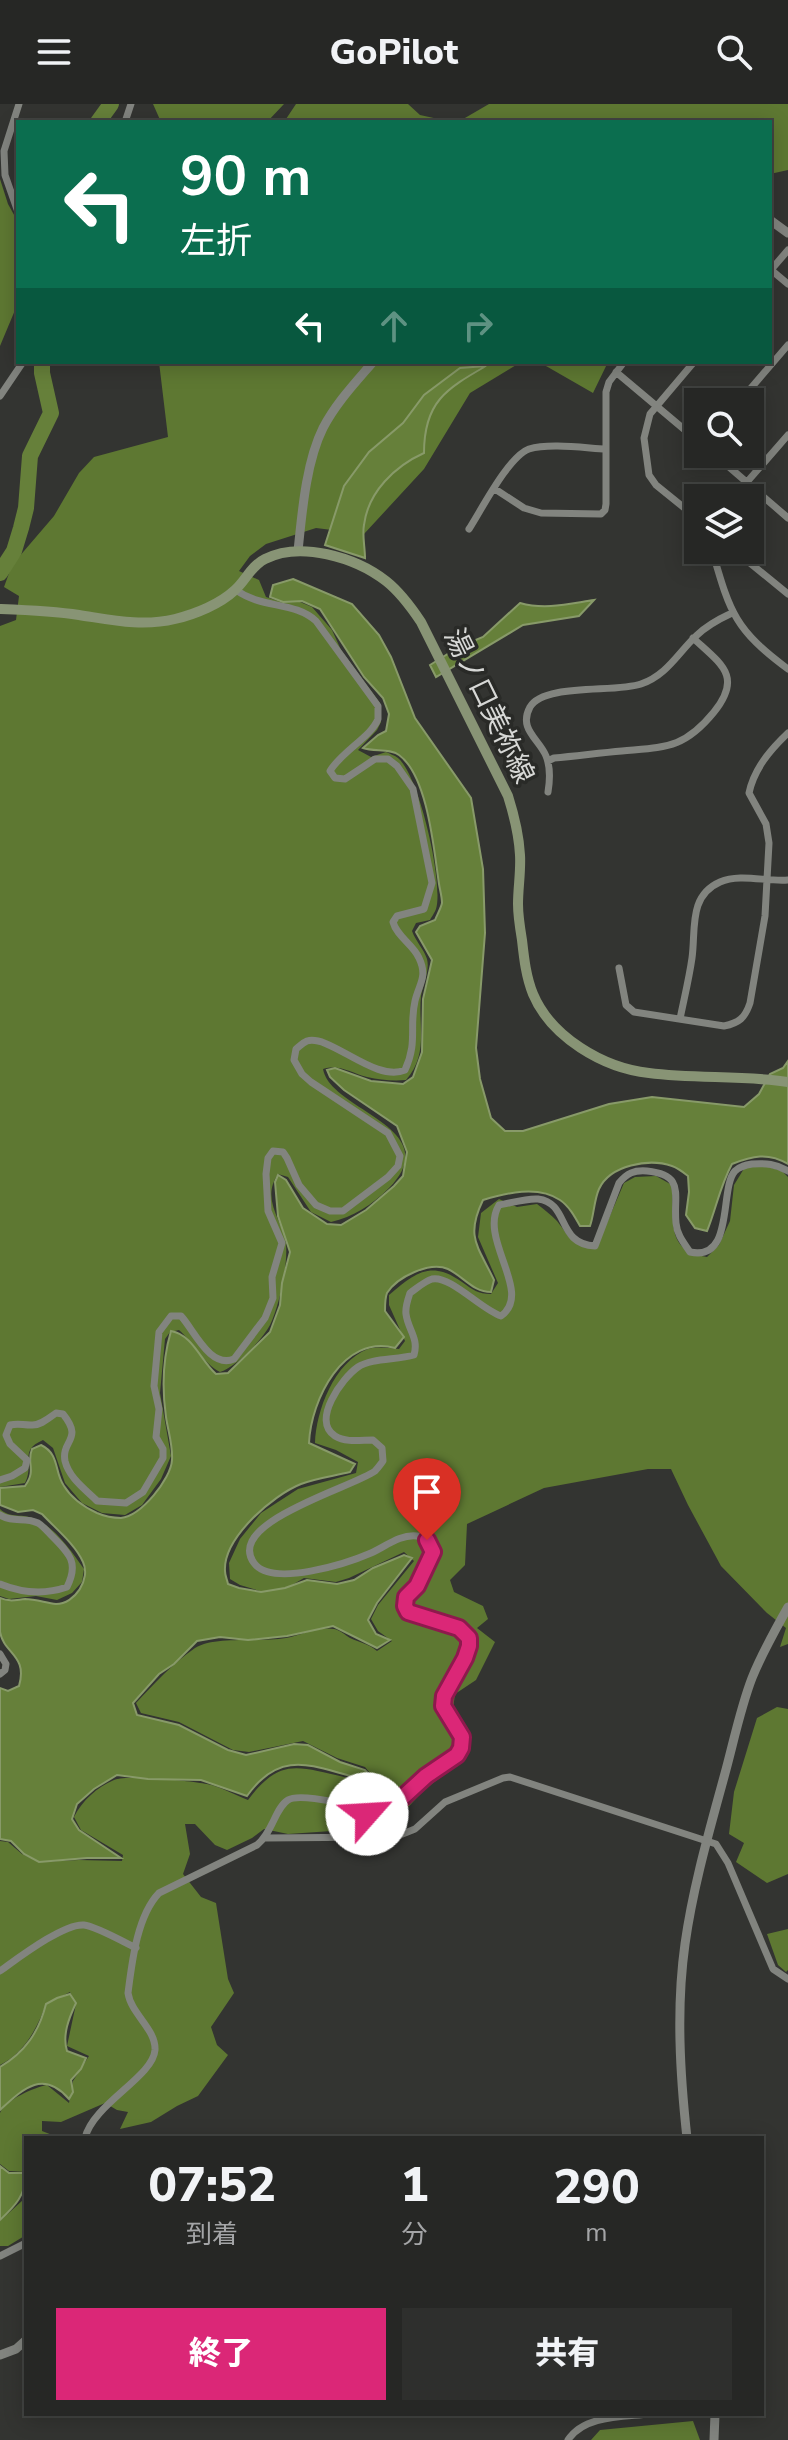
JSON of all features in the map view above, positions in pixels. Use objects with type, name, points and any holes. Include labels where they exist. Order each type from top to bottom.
[{"type":"main road","name":"湯ノ口美祢線","points":[[0,609],[44,611],[147,624],[177,619],[210,607],[236,590],[262,560],[278,554],[298,551],[312,553],[346,560],[371,571],[387,581],[406,600],[421,622],[508,796],[517,826],[520,858],[518,905],[526,969],[533,995],[549,1019],[590,1054],[619,1066],[648,1073],[788,1082]]},
{"type":"street","points":[[16,206],[5,175],[4,151],[19,104]]},
{"type":"street","points":[[772,268],[788,250]]},
{"type":"street","points":[[772,272],[788,284]]},
{"type":"street","points":[[772,364],[788,345]]},
{"type":"street","points":[[0,396],[22,364]]},
{"type":"street","points":[[298,551],[301,515],[313,454],[322,429],[340,400],[371,364]]},
{"type":"street","points":[[495,489],[524,508],[541,513],[601,514],[606,504],[606,392],[622,364]]},
{"type":"street","points":[[684,508],[656,485],[649,475],[644,438],[650,414],[692,364]]},
{"type":"street","points":[[751,388],[772,364]]},
{"type":"street","points":[[616,372],[684,429]]},
{"type":"street","points":[[747,482],[787,437]]},
{"type":"street","points":[[469,529],[517,455],[531,448],[606,449]]},
{"type":"street","points":[[730,468],[788,518]]},
{"type":"street","points":[[716,564],[732,613],[744,631],[761,649],[788,669]]},
{"type":"street","points":[[751,564],[788,594]]},
{"type":"street","points":[[0,1480],[25,1468],[27,1460],[10,1444],[6,1435],[10,1425],[20,1422],[32,1426],[40,1424],[56,1413],[63,1414],[72,1425],[65,1461],[73,1477],[97,1501],[126,1503],[143,1492],[163,1458],[163,1449],[156,1437],[159,1409],[154,1386],[159,1332],[165,1323],[171,1316],[181,1316],[207,1351],[216,1358],[228,1361],[234,1359],[270,1307],[275,1263],[282,1243],[268,1211],[266,1174],[268,1158],[273,1151],[283,1152],[299,1185],[316,1205],[330,1211],[343,1211],[398,1166],[400,1156],[388,1133],[311,1082],[294,1060],[296,1049],[307,1041],[319,1042],[384,1071],[397,1073],[405,1070],[412,1054],[416,999],[423,985],[423,970],[418,956],[395,930],[393,922],[397,916],[424,909],[432,883],[413,789],[397,766],[388,759],[375,759],[345,779],[335,778],[330,771],[337,760],[370,730],[378,718],[378,706],[307,612],[258,602],[236,590]]},
{"type":"street","points":[[548,792],[548,761],[528,730],[526,717],[531,705],[548,695],[639,685],[668,668],[693,638],[732,613]]},
{"type":"street","points":[[548,761],[661,749],[695,733],[725,699],[729,687],[728,675],[720,663],[693,638]]},
{"type":"street","points":[[619,968],[626,1005],[634,1012],[724,1026],[736,1024],[745,1017],[765,916],[769,843],[766,824],[749,793],[756,770],[788,733]]},
{"type":"street","points":[[680,1019],[692,959],[693,921],[697,905],[705,892],[720,882],[735,879],[788,880]]},
{"type":"street","points":[[86,2136],[94,2117],[147,2067],[154,2056],[154,2038],[130,2004],[128,1993],[143,1916],[149,1903],[159,1893],[257,1845],[266,1838],[287,1800],[295,1797],[342,1804],[367,1814],[379,1813],[391,1808],[426,1776],[457,1755],[461,1748],[462,1737],[443,1706],[444,1696],[465,1658],[469,1638],[459,1628],[408,1612],[405,1606],[406,1597],[417,1586],[433,1552],[427,1540],[419,1536],[405,1537],[336,1566],[302,1572],[279,1574],[259,1569],[251,1559],[250,1546],[256,1533],[308,1501],[374,1471],[383,1461],[382,1448],[373,1440],[346,1440],[333,1435],[327,1426],[327,1411],[332,1397],[356,1368],[369,1361],[398,1360],[414,1355],[417,1344],[406,1315],[410,1293],[431,1280],[441,1279],[501,1316],[509,1310],[511,1286],[492,1227],[499,1205],[538,1199],[549,1203],[557,1209],[571,1237],[582,1245],[595,1246],[619,1183],[626,1174],[638,1170],[661,1173],[671,1178],[676,1187],[676,1226],[681,1239],[690,1252],[701,1255],[712,1249],[721,1229],[727,1211],[728,1186],[734,1172],[743,1166],[767,1163],[788,1171]]},
{"type":"street","points":[[0,1515],[9,1521],[27,1520],[40,1524],[68,1552],[73,1575],[67,1587],[54,1592],[15,1590],[0,1584]]},
{"type":"street","points":[[687,2136],[680,2018],[685,1945],[707,1841],[751,1681],[788,1607]]},
{"type":"street","points":[[0,1654],[6,1664],[0,1674]]},
{"type":"street","points":[[266,1838],[400,1835],[415,1829],[445,1802],[510,1777],[716,1844],[773,1969],[788,1979]]},
{"type":"street","points":[[0,1971],[51,1937],[78,1925],[87,1925],[136,1948]]},
{"type":"street","points":[[0,2256],[24,2244]]},
{"type":"street","points":[[0,2355],[16,2349],[24,2342]]},
{"type":"street","points":[[568,2440],[585,2425],[598,2420],[632,2416]]},
{"type":"street","points":[[714,2440],[715,2416]]},
{"type":"shaded area","points":[[153,104],[284,104],[269,120],[160,120]]},
{"type":"shaded area","points":[[296,104],[408,104],[420,115],[443,120],[285,120]]},
{"type":"shaded area","points":[[489,104],[788,104],[788,170],[772,174],[772,120],[461,120]]},
{"type":"shaded area","points":[[0,179],[16,218],[16,308],[0,346]]},
{"type":"shaded area","points":[[159,364],[518,364],[470,393],[424,469],[364,534],[316,528],[266,544],[250,556],[239,571],[259,580],[266,597],[312,607],[332,630],[341,650],[380,703],[381,722],[358,750],[371,757],[386,752],[396,757],[406,768],[414,785],[428,830],[438,896],[430,920],[416,923],[412,931],[428,963],[421,996],[420,1050],[418,1060],[406,1080],[372,1078],[340,1068],[323,1069],[330,1084],[396,1135],[405,1150],[403,1167],[389,1188],[376,1200],[355,1214],[331,1222],[311,1212],[288,1177],[278,1174],[271,1193],[286,1245],[286,1263],[277,1308],[270,1325],[248,1352],[220,1372],[179,1330],[170,1332],[165,1339],[160,1393],[171,1456],[161,1479],[142,1505],[125,1515],[102,1513],[82,1503],[65,1483],[53,1448],[43,1440],[35,1444],[29,1453],[25,1483],[0,1487],[0,626],[16,620],[19,596],[4,587],[12,565],[54,516],[79,473],[94,457],[168,437]]},
{"type":"shaded area","points":[[542,364],[607,364],[593,393]]},
{"type":"shaded area","points":[[486,366],[459,382],[440,399],[428,421],[424,453],[393,473],[377,491],[364,525],[365,558],[325,545],[344,486],[369,452],[403,423],[424,395],[460,368]]},
{"type":"shaded area","points":[[293,579],[352,604],[379,635],[415,718],[471,798],[483,869],[485,933],[476,1048],[480,1079],[491,1118],[505,1131],[523,1131],[609,1104],[652,1097],[744,1107],[759,1094],[770,1074],[783,1068],[788,1061],[788,1164],[760,1156],[732,1164],[707,1231],[695,1228],[686,1215],[688,1176],[663,1164],[642,1163],[612,1174],[599,1189],[590,1226],[580,1226],[563,1202],[551,1195],[512,1193],[483,1200],[474,1233],[494,1280],[491,1292],[479,1290],[454,1272],[441,1267],[414,1272],[392,1287],[386,1295],[385,1311],[404,1337],[395,1348],[376,1346],[360,1351],[345,1361],[323,1390],[311,1426],[309,1443],[355,1464],[350,1472],[307,1482],[277,1498],[241,1532],[227,1558],[225,1573],[228,1584],[261,1592],[307,1580],[337,1584],[354,1580],[404,1555],[412,1558],[377,1603],[368,1620],[376,1634],[390,1640],[377,1648],[333,1626],[287,1636],[248,1640],[220,1637],[197,1641],[159,1674],[133,1703],[137,1715],[179,1725],[228,1750],[246,1755],[294,1744],[308,1745],[340,1762],[365,1770],[375,1781],[322,1768],[291,1765],[276,1769],[247,1796],[201,1780],[117,1775],[77,1804],[72,1819],[79,1830],[121,1858],[39,1862],[24,1854],[11,1841],[0,1839],[0,1688],[8,1691],[19,1686],[21,1676],[18,1661],[0,1632],[0,1598],[63,1603],[80,1589],[85,1569],[75,1549],[42,1514],[33,1510],[18,1512],[0,1505],[0,1488],[25,1486],[31,1471],[32,1449],[41,1445],[54,1458],[67,1491],[83,1505],[115,1518],[137,1511],[161,1486],[172,1460],[164,1385],[171,1331],[185,1337],[216,1374],[228,1373],[270,1332],[280,1305],[290,1252],[278,1216],[275,1182],[278,1175],[286,1180],[303,1208],[327,1224],[341,1225],[366,1210],[403,1176],[407,1152],[397,1126],[344,1090],[327,1070],[335,1068],[371,1081],[403,1084],[413,1077],[422,1052],[423,999],[432,960],[416,932],[420,926],[435,920],[442,903],[432,834],[423,796],[409,765],[395,753],[363,748],[386,731],[389,714],[383,698],[364,677],[320,609],[302,601],[283,602],[270,597],[273,585]]},
{"type":"shaded area","points":[[594,600],[579,616],[523,625],[436,677],[430,665],[483,637],[520,603],[548,606]]},
{"type":"shaded area","points":[[765,1166],[782,1171],[788,1177],[788,1644],[780,1647],[786,1628],[721,1566],[671,1469],[648,1469],[544,1488],[467,1524],[465,1565],[450,1580],[454,1592],[483,1606],[488,1619],[477,1628],[495,1642],[476,1680],[455,1694],[453,1709],[467,1732],[467,1756],[423,1791],[390,1827],[288,1834],[264,1829],[227,1850],[215,1845],[195,1824],[185,1824],[190,1854],[183,1874],[201,1897],[216,1903],[228,1979],[234,1993],[211,2027],[217,2045],[228,2055],[198,2096],[151,2122],[120,2129],[128,2112],[105,2103],[61,2122],[42,2121],[42,2131],[55,2136],[24,2136],[24,2172],[9,2171],[0,2164],[0,2113],[3,2108],[21,2095],[47,2085],[69,2103],[73,2081],[89,2056],[67,2046],[76,2004],[70,1992],[46,2004],[29,2039],[16,2054],[0,2065],[0,1841],[8,1842],[22,1854],[39,1862],[122,1861],[123,1855],[81,1830],[74,1817],[81,1805],[96,1791],[122,1778],[207,1784],[248,1800],[270,1777],[291,1769],[314,1770],[377,1782],[365,1767],[337,1758],[303,1741],[249,1752],[233,1750],[179,1722],[141,1713],[136,1703],[179,1660],[204,1644],[286,1638],[328,1628],[338,1630],[377,1651],[392,1641],[378,1631],[371,1619],[378,1605],[414,1561],[404,1552],[336,1582],[304,1578],[285,1589],[263,1592],[230,1579],[229,1563],[240,1539],[261,1513],[298,1489],[356,1473],[358,1462],[315,1443],[316,1430],[329,1389],[356,1355],[380,1347],[399,1349],[405,1341],[389,1305],[389,1295],[407,1280],[433,1270],[451,1275],[476,1291],[491,1294],[498,1283],[478,1237],[481,1213],[499,1199],[517,1207],[537,1204],[557,1221],[573,1241],[597,1246],[624,1183],[635,1177],[656,1176],[672,1185],[674,1232],[678,1241],[693,1254],[707,1257],[719,1245],[730,1221],[734,1185],[745,1167]]},
{"type":"shaded area","points":[[0,1509],[8,1514],[35,1519],[62,1541],[84,1569],[82,1582],[72,1593],[57,1600],[36,1596],[9,1599],[0,1596]]},
{"type":"shaded area","points":[[777,1707],[788,1709],[788,1874],[767,1883],[736,1862],[744,1843],[729,1834],[734,1792],[757,1718]]},
{"type":"shaded area","points":[[788,1929],[786,1972],[778,1965],[767,1934]]},
{"type":"shaded area","points":[[70,1994],[76,2003],[66,2033],[67,2051],[86,2058],[71,2080],[73,2092],[69,2099],[50,2085],[33,2085],[0,2110],[0,2067],[17,2055],[30,2040],[46,2004]]},
{"type":"shaded area","points":[[0,2166],[9,2173],[24,2173],[24,2188],[19,2200],[0,2220]]},
{"type":"shaded area","points":[[24,2196],[24,2236],[8,2246],[0,2246],[0,2221]]},
{"type":"shaded area","points":[[693,2421],[700,2440],[591,2440],[600,2430]]},
{"type":"waterway","points":[[99,120],[111,104]]},
{"type":"waterway","points":[[0,573],[14,551],[21,528],[26,508],[30,456],[51,413],[42,364]]},
{"type":"route","points":[[367,1814],[391,1808],[426,1776],[457,1755],[461,1748],[462,1737],[443,1706],[449,1685],[465,1658],[469,1638],[459,1628],[408,1612],[405,1606],[406,1597],[428,1567],[433,1552],[427,1540]]}]
